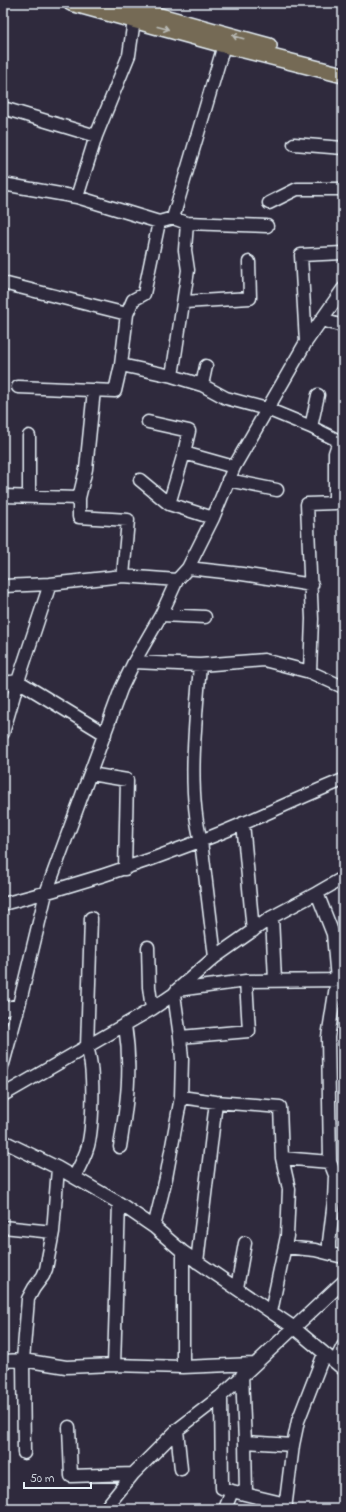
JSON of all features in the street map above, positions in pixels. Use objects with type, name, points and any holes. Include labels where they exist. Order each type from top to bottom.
[{"type":"main road","points":[[71,3],[133,11]]},
{"type":"main road","points":[[113,3],[133,11],[200,32],[343,66]]},
{"type":"main road","points":[[200,32],[224,45],[343,75]]},
{"type":"street","points":[[77,197],[96,136],[129,55],[133,11]]},
{"type":"street","points":[[173,218],[224,45]]},
{"type":"street","points":[[3,108],[96,136]]},
{"type":"street","points":[[294,144],[343,148]]},
{"type":"street","points":[[3,184],[77,197],[159,222],[173,218],[187,223],[267,226]]},
{"type":"street","points":[[269,203],[297,189],[343,189]]},
{"type":"street","points":[[18,387],[115,391],[121,365],[127,314],[133,300],[144,294],[159,222]]},
{"type":"street","points":[[172,376],[188,270],[185,250],[187,223]]},
{"type":"street","points":[[306,342],[301,255],[343,253]]},
{"type":"street","points":[[184,302],[250,298],[249,262]]},
{"type":"street","points":[[3,283],[127,314]]},
{"type":"street","points":[[3,1064],[46,893],[121,689],[134,662],[161,615],[177,580],[188,568],[213,518],[234,467],[306,342],[343,289]]},
{"type":"street","points":[[322,320],[343,326]]},
{"type":"street","points":[[121,365],[172,376],[202,385],[226,398],[267,409],[341,442],[335,453],[339,502],[307,504],[312,585],[310,672]]},
{"type":"street","points":[[202,385],[206,366]]},
{"type":"street","points":[[94,390],[86,469],[79,498],[79,517],[128,520],[123,576]]},
{"type":"street","points":[[311,428],[318,395]]},
{"type":"street","points":[[148,422],[189,430],[169,504]]},
{"type":"street","points":[[29,496],[30,436]]},
{"type":"street","points":[[184,453],[234,467]]},
{"type":"street","points":[[140,480],[169,504],[213,518]]},
{"type":"street","points":[[228,480],[277,490]]},
{"type":"street","points":[[3,496],[79,498]]},
{"type":"street","points":[[188,568],[242,574],[312,585]]},
{"type":"street","points":[[3,586],[50,584],[123,576],[177,580]]},
{"type":"street","points":[[3,733],[18,681],[50,584]]},
{"type":"street","points":[[161,615],[205,617]]},
{"type":"street","points":[[134,662],[200,665],[264,660],[310,672],[343,687]]},
{"type":"street","points":[[200,665],[195,731],[194,786],[215,957]]},
{"type":"street","points":[[3,683],[18,681],[105,734]]},
{"type":"street","points":[[90,774],[127,780],[125,869]]},
{"type":"street","points":[[3,904],[46,893],[125,869],[201,841],[343,780]]},
{"type":"street","points":[[243,823],[253,931]]},
{"type":"street","points":[[3,1095],[87,1048],[152,1009],[176,992],[215,957],[272,917],[343,878]]},
{"type":"street","points":[[317,893],[332,934],[340,980],[328,1037],[330,1162],[339,1175],[334,1201],[329,1253]]},
{"type":"street","points":[[272,917],[275,980]]},
{"type":"street","points":[[74,1177],[80,1167],[88,1146],[91,1116],[91,1057],[87,1048],[91,918]]},
{"type":"street","points":[[148,946],[148,988],[152,1009]]},
{"type":"street","points":[[176,992],[246,981],[340,980]]},
{"type":"street","points":[[180,1037],[249,1030],[246,981]]},
{"type":"street","points":[[154,1227],[166,1178],[181,1097],[182,1059],[176,992]]},
{"type":"street","points":[[3,1009],[19,1004]]},
{"type":"street","points":[[120,1147],[129,1079],[129,1048],[125,1025]]},
{"type":"street","points":[[181,1097],[216,1102],[280,1107],[282,1158],[289,1189],[287,1236],[271,1312]]},
{"type":"street","points":[[197,1262],[216,1102]]},
{"type":"street","points":[[3,1141],[58,1168],[119,1203],[154,1227],[197,1262],[293,1327],[324,1354],[340,1365],[343,1346]]},
{"type":"street","points":[[282,1158],[330,1162]]},
{"type":"street","points":[[24,1453],[23,1360],[28,1299],[46,1269],[53,1232],[58,1168]]},
{"type":"street","points":[[114,1365],[119,1203]]},
{"type":"street","points":[[3,1227],[53,1232]]},
{"type":"street","points":[[237,1288],[245,1243]]},
{"type":"street","points":[[285,1248],[315,1250],[343,1257]]},
{"type":"street","points":[[183,1252],[183,1367]]},
{"type":"street","points":[[106,1509],[133,1474],[177,1430],[220,1396],[343,1282]]},
{"type":"street","points":[[220,1396],[222,1488],[286,1506],[293,1445],[298,1421],[324,1354]]},
{"type":"street","points":[[3,1361],[23,1360],[66,1367],[114,1365],[183,1367],[254,1364]]},
{"type":"street","points":[[242,1375],[246,1494]]},
{"type":"street","points":[[68,1427],[72,1476],[133,1474]]},
{"type":"street","points":[[177,1430],[181,1469]]},
{"type":"street","points":[[245,1442],[293,1445]]},
{"type":"street","points":[[225,1509],[232,1491]]}]
